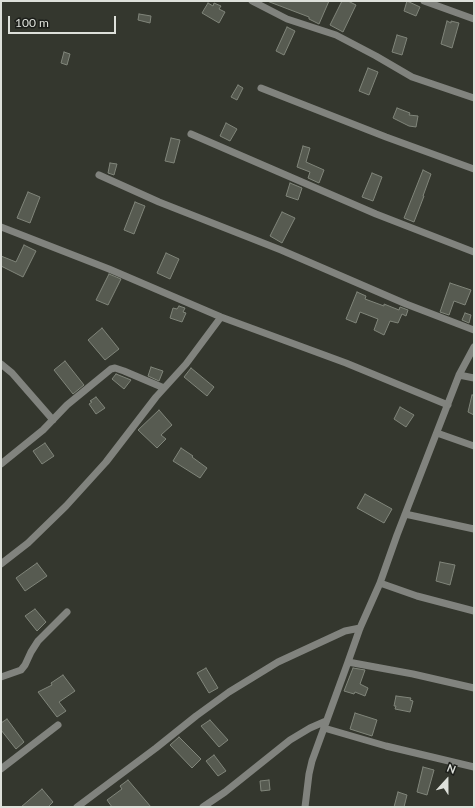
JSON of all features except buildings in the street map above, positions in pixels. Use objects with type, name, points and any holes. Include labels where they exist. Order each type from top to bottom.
[{"type":"street","points":[[252,1],[287,20],[336,35],[412,77],[474,98]]},
{"type":"street","points":[[424,1],[474,19]]},
{"type":"street","points":[[261,88],[386,137],[474,169]]},
{"type":"street","points":[[192,134],[376,214],[474,252]]},
{"type":"street","points":[[99,175],[159,202],[281,250],[406,304],[474,330]]},
{"type":"street","points":[[1,227],[109,269],[221,317],[346,363],[448,405]]},
{"type":"street","points":[[1,564],[28,543],[66,506],[106,462],[156,397],[186,364],[221,317]]},
{"type":"street","points":[[305,807],[312,761],[360,628],[380,583],[459,375],[474,347]]},
{"type":"street","points":[[1,364],[12,373],[53,420]]},
{"type":"street","points":[[1,464],[43,430],[67,405],[111,369],[115,368],[124,371],[164,388]]},
{"type":"street","points":[[459,375],[474,378]]},
{"type":"street","points":[[437,433],[474,446]]},
{"type":"street","points":[[405,514],[474,529]]},
{"type":"street","points":[[380,583],[417,596],[474,611]]},
{"type":"street","points":[[1,677],[21,670],[38,641],[67,612]]},
{"type":"street","points":[[77,807],[229,692],[278,662],[345,631],[360,628]]},
{"type":"street","points":[[348,662],[413,674],[474,688]]},
{"type":"street","points":[[203,807],[226,792],[290,740],[310,728],[325,724],[386,746],[474,767]]},
{"type":"street","points":[[1,769],[58,725]]}]
